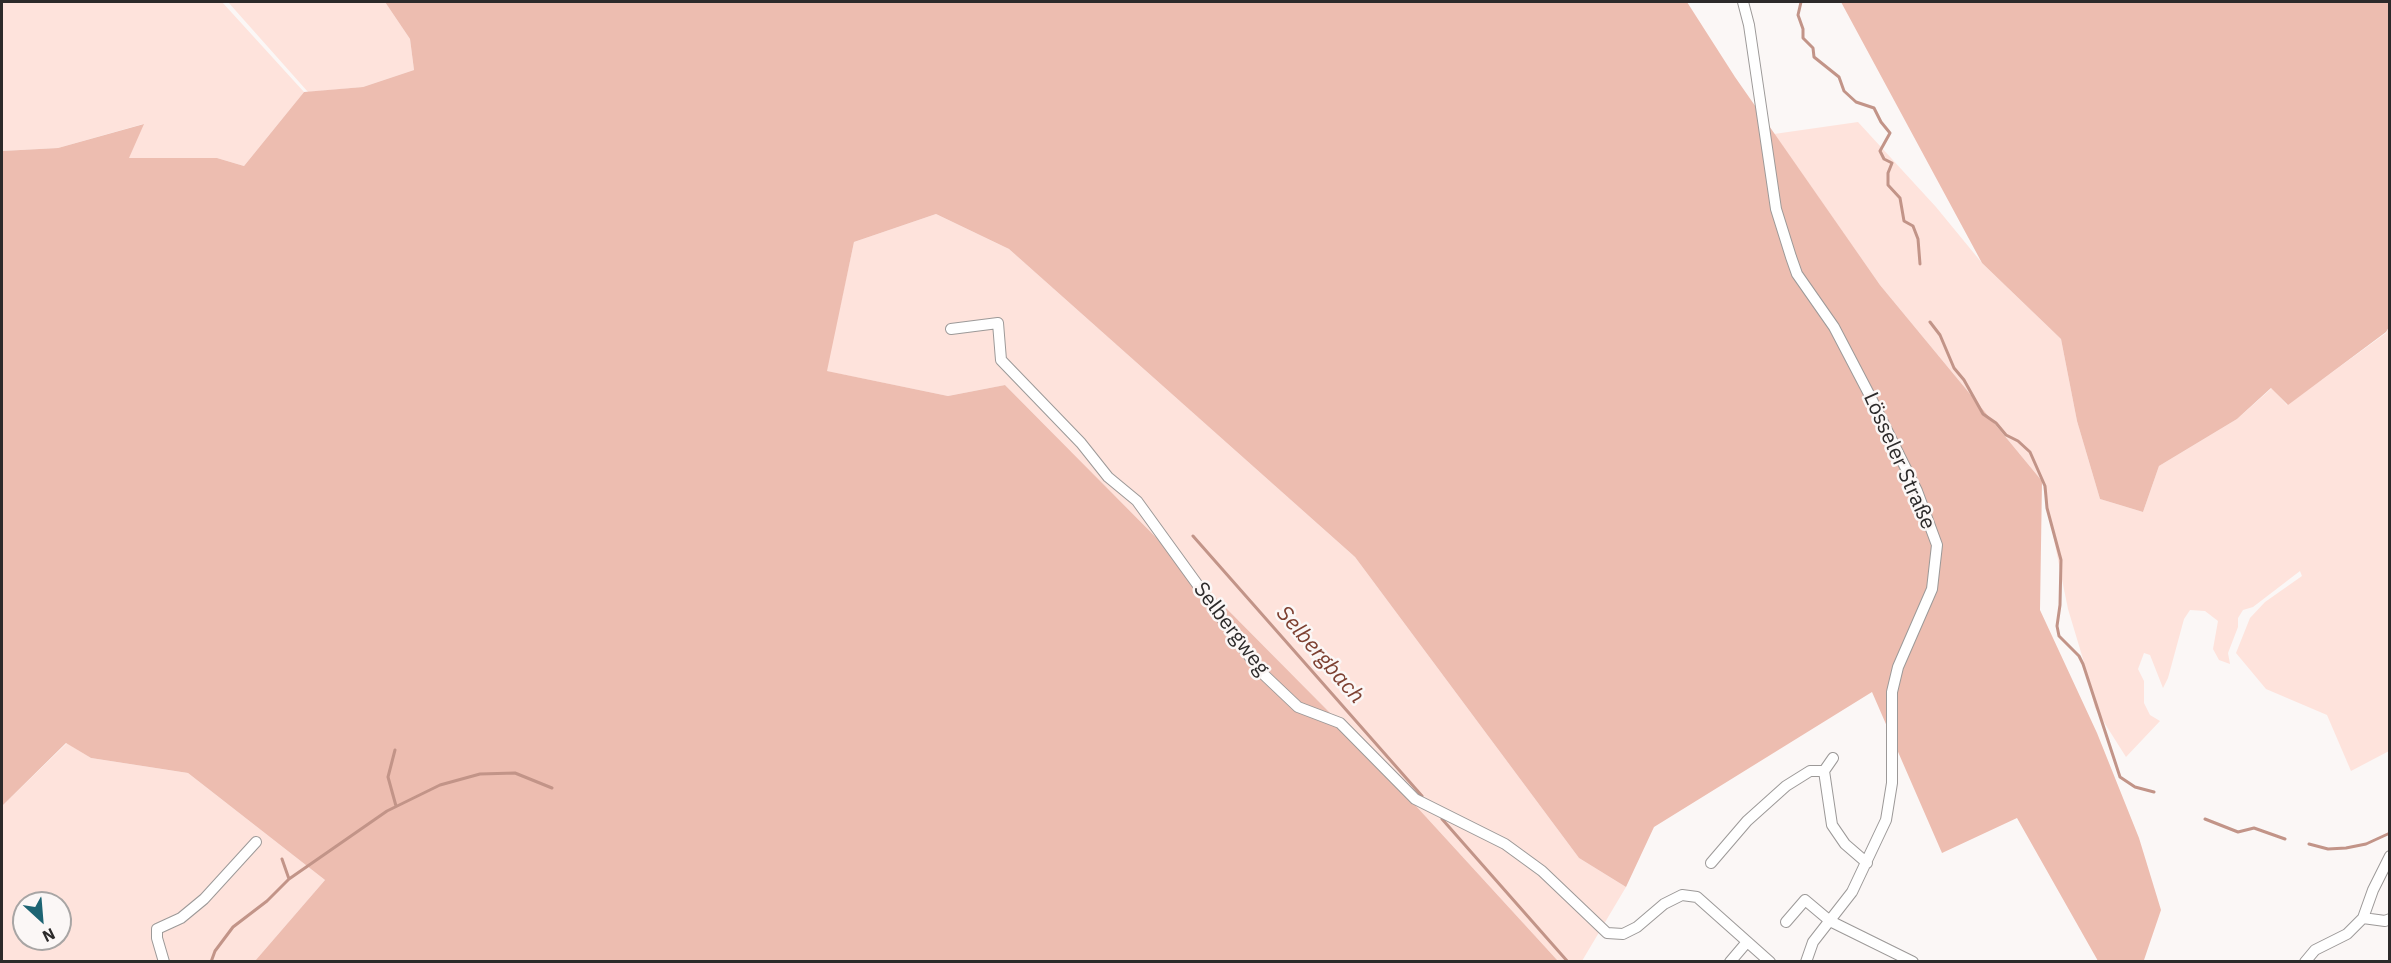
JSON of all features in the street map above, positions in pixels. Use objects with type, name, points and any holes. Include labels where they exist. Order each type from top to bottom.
[{"type":"street","name":"Lösseler Straße","points":[[1743,2],[1749,26],[1776,208],[1797,274],[1834,327],[1869,394],[1917,491],[1937,545],[1932,589],[1898,667],[1892,692],[1892,794],[1886,820],[1852,892],[1813,942],[1806,962]]},
{"type":"street","name":"Selbergweg","points":[[951,329],[998,323],[1001,360],[1081,443],[1108,477],[1137,501],[1260,670],[1298,707],[1340,723],[1385,766],[1415,799],[1505,844],[1542,871],[1606,933],[1623,934],[1637,927],[1664,904],[1682,895],[1697,897],[1770,962]]},
{"type":"street","points":[[1833,758],[1824,771],[1832,825],[1845,844],[1867,863]]},
{"type":"street","points":[[1710,863],[1747,821],[1786,786],[1810,771],[1824,771]]},
{"type":"street","points":[[164,962],[157,938],[157,929],[181,918],[204,899],[256,842]]},
{"type":"street","points":[[2305,962],[2315,950],[2347,934],[2363,918],[2373,890],[2390,856]]},
{"type":"street","points":[[1786,922],[1805,900],[1830,921],[1913,962]]},
{"type":"street","points":[[2363,918],[2390,920]]},
{"type":"street","points":[[1730,962],[1747,942]]},
{"type":"shaded area","points":[[2,2],[222,2],[304,92],[244,166],[217,158],[128,158],[143,124],[58,148],[2,151]]},
{"type":"shaded area","points":[[228,2],[385,2],[410,39],[414,70],[363,87],[308,92]]},
{"type":"shaded area","points":[[385,2],[1687,2],[1735,77],[1880,285],[2042,481],[2040,610],[2097,733],[2139,838],[2161,910],[2144,960],[2098,961],[2017,818],[1942,853],[1872,692],[1654,827],[1626,887],[1579,858],[1355,557],[1009,249],[936,214],[854,242],[827,371],[948,396],[1005,385],[1340,723],[1558,961],[255,961],[325,880],[188,773],[91,758],[66,743],[2,806],[2,151],[58,148],[144,124],[129,158],[217,158],[244,166],[304,92],[363,87],[414,70],[410,39]]},
{"type":"shaded area","points":[[1841,2],[2389,2],[2389,327],[2386,332],[2288,405],[2271,388],[2237,419],[2159,466],[2143,512],[2100,499],[2077,421],[2061,339],[1982,263]]},
{"type":"shaded area","points":[[1858,122],[1936,207],[1982,263],[2061,339],[2077,421],[2100,499],[2143,512],[2159,466],[2237,419],[2272,388],[2287,405],[2386,333],[2389,327],[2389,751],[2351,771],[2327,715],[2266,689],[2236,653],[2250,618],[2265,602],[2302,576],[2300,571],[2253,607],[2243,610],[2238,618],[2238,627],[2228,653],[2230,664],[2219,660],[2213,649],[2218,621],[2205,611],[2190,610],[2184,619],[2168,678],[2163,688],[2150,655],[2144,653],[2138,669],[2144,681],[2144,703],[2150,715],[2160,721],[2126,757],[2095,708],[2068,609],[2042,481],[1880,285],[1774,134]]},
{"type":"shaded area","points":[[936,214],[1009,249],[1355,557],[1579,858],[1626,887],[1582,961],[1558,961],[1340,723],[1005,385],[948,396],[826,371],[854,242]]},
{"type":"shaded area","points":[[67,743],[91,758],[188,773],[325,880],[255,961],[2,962],[2,806]]},
{"type":"waterway","points":[[1801,2],[1798,15],[1803,29],[1803,38],[1813,48],[1814,57],[1839,77],[1844,91],[1856,102],[1874,108],[1890,133],[1880,151],[1884,159],[1892,163],[1888,173],[1888,185],[1900,198],[1904,221],[1913,226],[1918,239],[1920,264]]},
{"type":"waterway","points":[[1930,322],[1940,335],[1954,368],[1964,380],[1983,414],[1996,423],[2006,435],[2018,441],[2030,452],[2045,486],[2047,508],[2061,560],[2057,626],[2059,636],[2079,656],[2083,664],[2120,777],[2135,787],[2154,792]]},
{"type":"waterway","name":"Selbergbach","points":[[1193,536],[1422,796]]},
{"type":"waterway","points":[[395,750],[388,777],[396,806]]},
{"type":"waterway","points":[[211,962],[215,951],[233,927],[267,901],[289,879],[387,811],[440,785],[480,774],[515,773],[552,788]]},
{"type":"waterway","name":"Selbergbach","points":[[1442,819],[1568,962]]},
{"type":"waterway","points":[[2205,819],[2238,832],[2254,828],[2285,839]]},
{"type":"waterway","points":[[2309,844],[2328,849],[2346,848],[2366,844],[2390,833]]},
{"type":"waterway","points":[[282,859],[289,879]]}]
